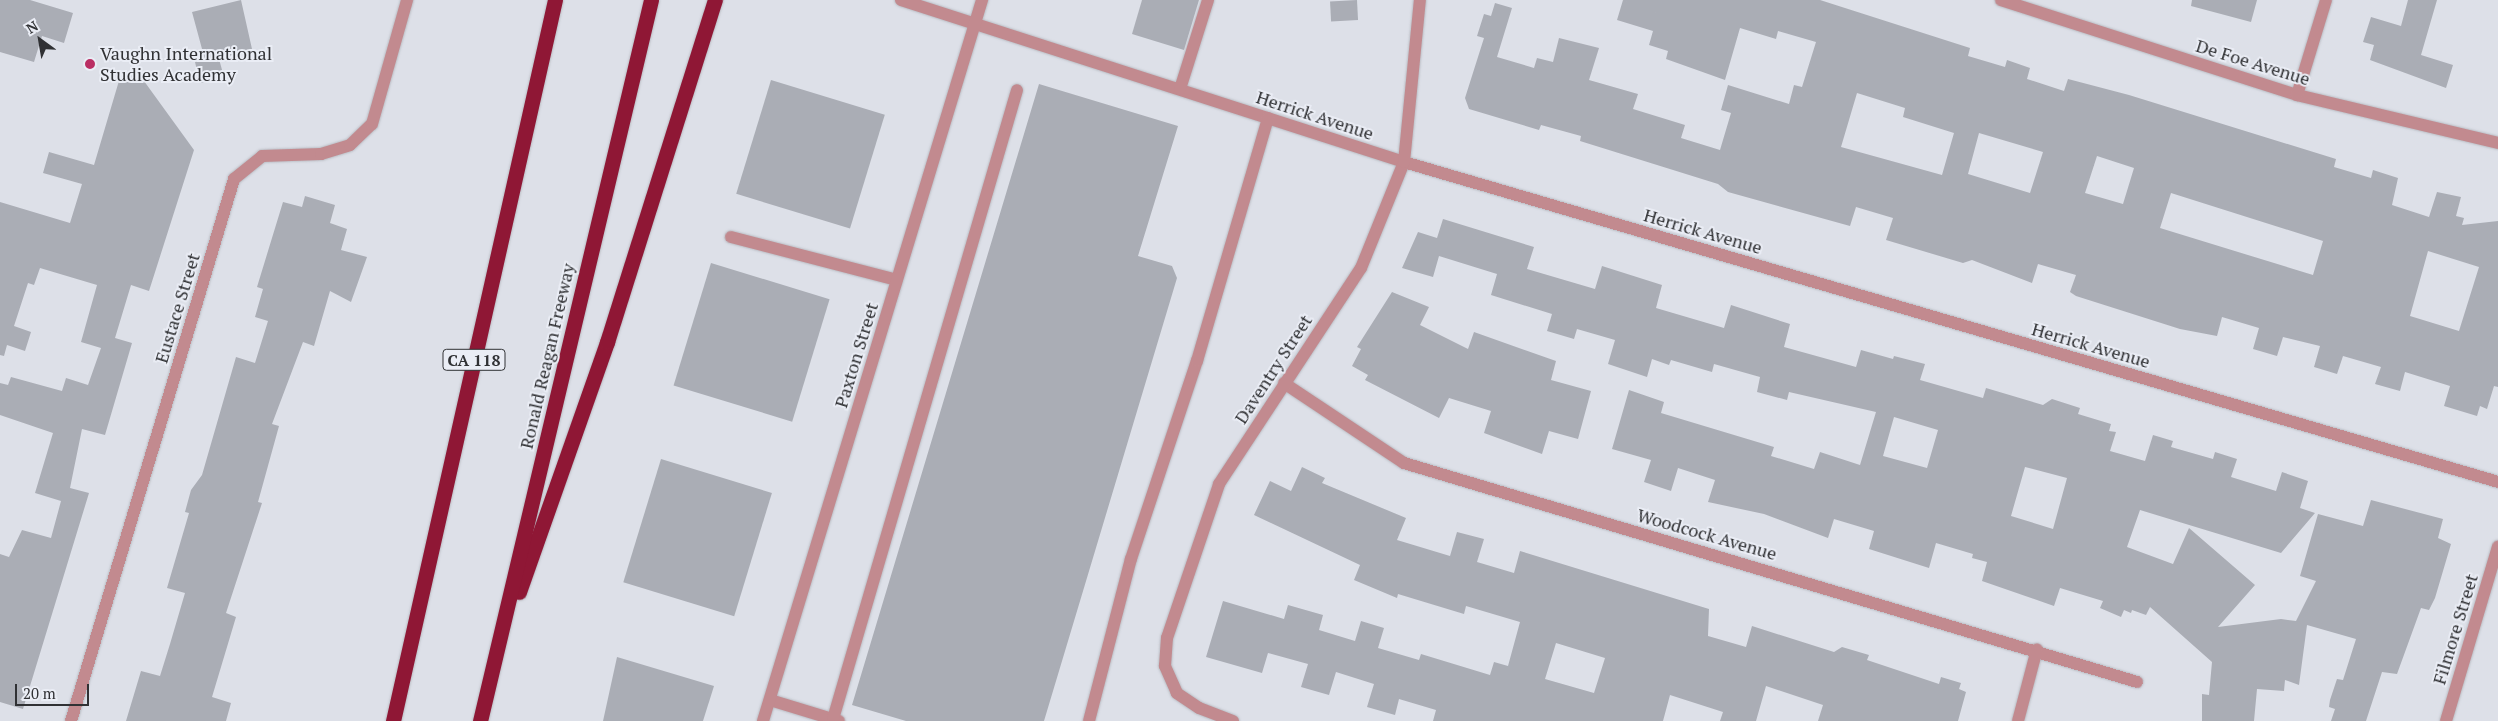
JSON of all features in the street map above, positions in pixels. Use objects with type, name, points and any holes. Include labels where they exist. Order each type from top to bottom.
[{"type":"highway","name":"CA 118","points":[[393,721],[555,0]]},
{"type":"highway","name":"Ronald Reagan Freeway","points":[[480,721],[651,0]]},
{"type":"highway","points":[[492,669],[607,342],[715,1]]},
{"type":"street","name":"Eustace Street","points":[[71,721],[234,179],[262,156],[321,154],[350,145],[372,124],[406,0]]},
{"type":"street","name":"Herrick Avenue","points":[[902,0],[1404,162],[2498,482]]},
{"type":"street","name":"Paxton Street","points":[[763,721],[982,0]]},
{"type":"street","points":[[1180,89],[1208,0]]},
{"type":"street","name":"Daventry Street","points":[[1233,721],[1199,708],[1177,693],[1165,666],[1167,638],[1220,484],[1284,383],[1361,268],[1404,162],[1420,0]]},
{"type":"street","name":"De Foe Avenue","points":[[2001,0],[2297,95],[2498,143]]},
{"type":"street","points":[[2297,95],[2326,0]]},
{"type":"street","points":[[770,700],[836,720],[1017,90]]},
{"type":"street","points":[[1089,721],[1132,559],[1197,362],[1268,118]]},
{"type":"street","points":[[731,237],[897,280]]},
{"type":"street","name":"Woodcock Avenue","points":[[1284,383],[1404,463],[2037,649],[2137,682]]},
{"type":"street","name":"Filmore Street","points":[[2446,721],[2498,547]]},
{"type":"street","points":[[2018,721],[2037,649]]},
{"type":"building","points":[[0,0],[30,0],[73,13],[64,43],[42,36],[34,62],[0,52]]},
{"type":"building","points":[[241,0],[252,49],[219,59],[224,77],[200,83],[195,62],[205,60],[192,12]]},
{"type":"building","points":[[1142,0],[1199,0],[1184,50],[1132,34]]},
{"type":"building","points":[[1357,0],[1358,20],[1331,21],[1330,1]]},
{"type":"building","points":[[1623,0],[1820,0],[1970,48],[1968,56],[2005,67],[2007,60],[2030,68],[2027,79],[2064,91],[2068,79],[2129,95],[2336,159],[2334,167],[2371,178],[2373,170],[2398,178],[2392,205],[2429,217],[2437,192],[2461,197],[2456,216],[2464,218],[2462,225],[2498,221],[2498,387],[2494,386],[2487,409],[2480,406],[2477,416],[2444,406],[2450,386],[2405,372],[2400,391],[2375,384],[2381,367],[2343,356],[2337,374],[2314,367],[2320,346],[2283,337],[2277,356],[2253,349],[2259,328],[2222,317],[2217,336],[2180,329],[2076,296],[2070,292],[2076,275],[2038,264],[2032,283],[1972,260],[1963,263],[1886,240],[1893,218],[1856,207],[1850,226],[1728,192],[1718,184],[1580,141],[1581,136],[1541,125],[1539,130],[1469,109],[1465,98],[1484,38],[1477,36],[1484,14],[1491,16],[1495,3],[1512,8],[1497,57],[1534,68],[1537,58],[1553,62],[1559,38],[1599,48],[1589,80],[1638,94],[1633,109],[1685,125],[1681,138],[1720,150],[1731,113],[1721,110],[1728,85],[1789,104],[1794,85],[1802,87],[1816,42],[1778,31],[1776,39],[1740,28],[1725,80],[1666,59],[1668,51],[1649,45],[1653,31],[1617,20]],"holes":[[[1857,93],[1905,108],[1903,117],[1954,133],[1942,175],[1841,147]],[[1979,133],[2043,152],[2030,193],[1968,174]],[[2097,156],[2134,168],[2123,204],[2085,193]],[[2171,193],[2323,241],[2313,275],[2160,228]],[[2428,251],[2479,267],[2459,331],[2410,316]]]},
{"type":"building","points":[[2192,0],[2257,0],[2251,22],[2191,6]]},
{"type":"building","points":[[2408,0],[2437,0],[2421,55],[2453,65],[2446,88],[2370,60],[2374,45],[2363,42],[2371,17],[2401,26]]},
{"type":"building","points":[[136,70],[194,150],[149,291],[131,285],[115,338],[132,343],[105,435],[82,429],[70,488],[89,493],[23,709],[0,702],[0,554],[9,557],[22,530],[51,538],[61,501],[35,493],[53,433],[0,415],[0,383],[8,385],[11,377],[62,391],[66,378],[88,385],[101,348],[81,342],[97,285],[40,268],[34,285],[28,283],[14,326],[31,332],[25,351],[7,345],[4,356],[0,355],[0,202],[70,223],[82,184],[43,173],[49,152],[94,165],[121,74],[128,76]]},
{"type":"building","points":[[771,80],[885,115],[850,229],[736,194]]},
{"type":"building","points":[[1039,84],[1178,126],[1138,256],[1172,266],[1177,278],[1044,721],[906,721],[852,705]]},
{"type":"building","points":[[305,196],[335,205],[330,223],[347,229],[341,250],[367,257],[351,302],[330,291],[314,346],[303,342],[272,424],[279,426],[258,502],[262,503],[226,613],[236,617],[212,697],[231,703],[226,721],[126,721],[141,671],[160,676],[170,644],[185,593],[167,588],[189,513],[185,512],[191,490],[202,475],[236,357],[255,363],[268,321],[255,317],[263,289],[257,287],[283,202],[302,207]]},
{"type":"building","points":[[1443,219],[1534,247],[1527,269],[1595,289],[1602,266],[1662,285],[1656,308],[1724,328],[1731,305],[1790,324],[1784,347],[1856,367],[1861,350],[1893,359],[1894,356],[1925,364],[1920,380],[1983,398],[1986,388],[2043,405],[2052,399],[2080,408],[2078,414],[2111,424],[2109,431],[2116,432],[2110,451],[2145,461],[2153,435],[2173,441],[2171,447],[2213,459],[2215,452],[2237,459],[2231,477],[2276,491],[2282,472],[2308,481],[2300,508],[2315,513],[2281,553],[2140,510],[2127,547],[2173,564],[2189,528],[2255,585],[2218,627],[2281,619],[2296,621],[2316,581],[2300,576],[2318,514],[2363,526],[2371,500],[2443,519],[2438,538],[2451,544],[2435,598],[2429,610],[2421,608],[2397,674],[2382,672],[2366,721],[2331,721],[2335,709],[2329,707],[2337,679],[2343,680],[2356,639],[2307,625],[2299,685],[2285,680],[2284,691],[2257,689],[2254,721],[2202,721],[2202,694],[2209,695],[2212,662],[2150,607],[2146,615],[2132,610],[2131,613],[2124,610],[2121,617],[2100,608],[2103,601],[2060,588],[2054,606],[1982,581],[1987,562],[1972,558],[1973,554],[1936,543],[1929,568],[1869,549],[1874,531],[1834,519],[1828,538],[1764,514],[1708,502],[1715,480],[1678,468],[1671,491],[1644,482],[1651,460],[1612,449],[1629,390],[1664,402],[1661,413],[1774,447],[1771,456],[1814,469],[1820,452],[1860,465],[1876,412],[1789,392],[1787,400],[1757,392],[1760,377],[1714,364],[1712,372],[1671,360],[1669,365],[1652,359],[1647,377],[1608,364],[1615,340],[1577,329],[1574,339],[1547,331],[1552,314],[1491,295],[1497,274],[1439,256],[1433,277],[1402,268],[1418,232],[1437,238]],"holes":[[[1894,417],[1938,430],[1927,468],[1883,456]],[[2025,467],[2067,478],[2053,529],[2011,516]]]},
{"type":"building","points":[[711,263],[830,299],[792,422],[674,385]]},
{"type":"building","points":[[1392,292],[1429,307],[1420,325],[1468,349],[1474,332],[1556,361],[1551,380],[1591,391],[1578,439],[1549,431],[1542,454],[1484,433],[1491,411],[1449,398],[1439,418],[1365,380],[1368,375],[1352,366],[1361,349],[1357,347]]},
{"type":"building","points":[[661,459],[772,493],[734,616],[623,582]]},
{"type":"building","points":[[1302,467],[1325,478],[1322,483],[1406,518],[1397,540],[1450,556],[1457,532],[1484,539],[1477,562],[1514,573],[1520,551],[1709,609],[1708,636],[1746,647],[1752,626],[1834,652],[1842,647],[1869,655],[1867,660],[1939,684],[1941,677],[1961,683],[1959,689],[1966,692],[1958,721],[1818,721],[1823,705],[1766,686],[1756,721],[1720,721],[1723,712],[1670,695],[1663,721],[1433,721],[1436,710],[1399,699],[1395,715],[1367,707],[1374,684],[1336,672],[1329,695],[1301,687],[1308,664],[1268,653],[1262,673],[1206,657],[1223,601],[1284,619],[1288,605],[1323,615],[1319,630],[1355,641],[1361,621],[1384,628],[1378,648],[1419,660],[1421,654],[1490,675],[1494,662],[1508,666],[1520,622],[1466,606],[1464,614],[1398,594],[1397,598],[1354,580],[1360,565],[1254,515],[1270,481],[1291,491]],"holes":[[[1556,643],[1605,658],[1594,693],[1545,679]]]},
{"type":"building","points":[[617,657],[714,686],[703,721],[603,721]]},
{"type":"place","name":"Vaughn International Studies Academy","points":[[90,64]]}]
